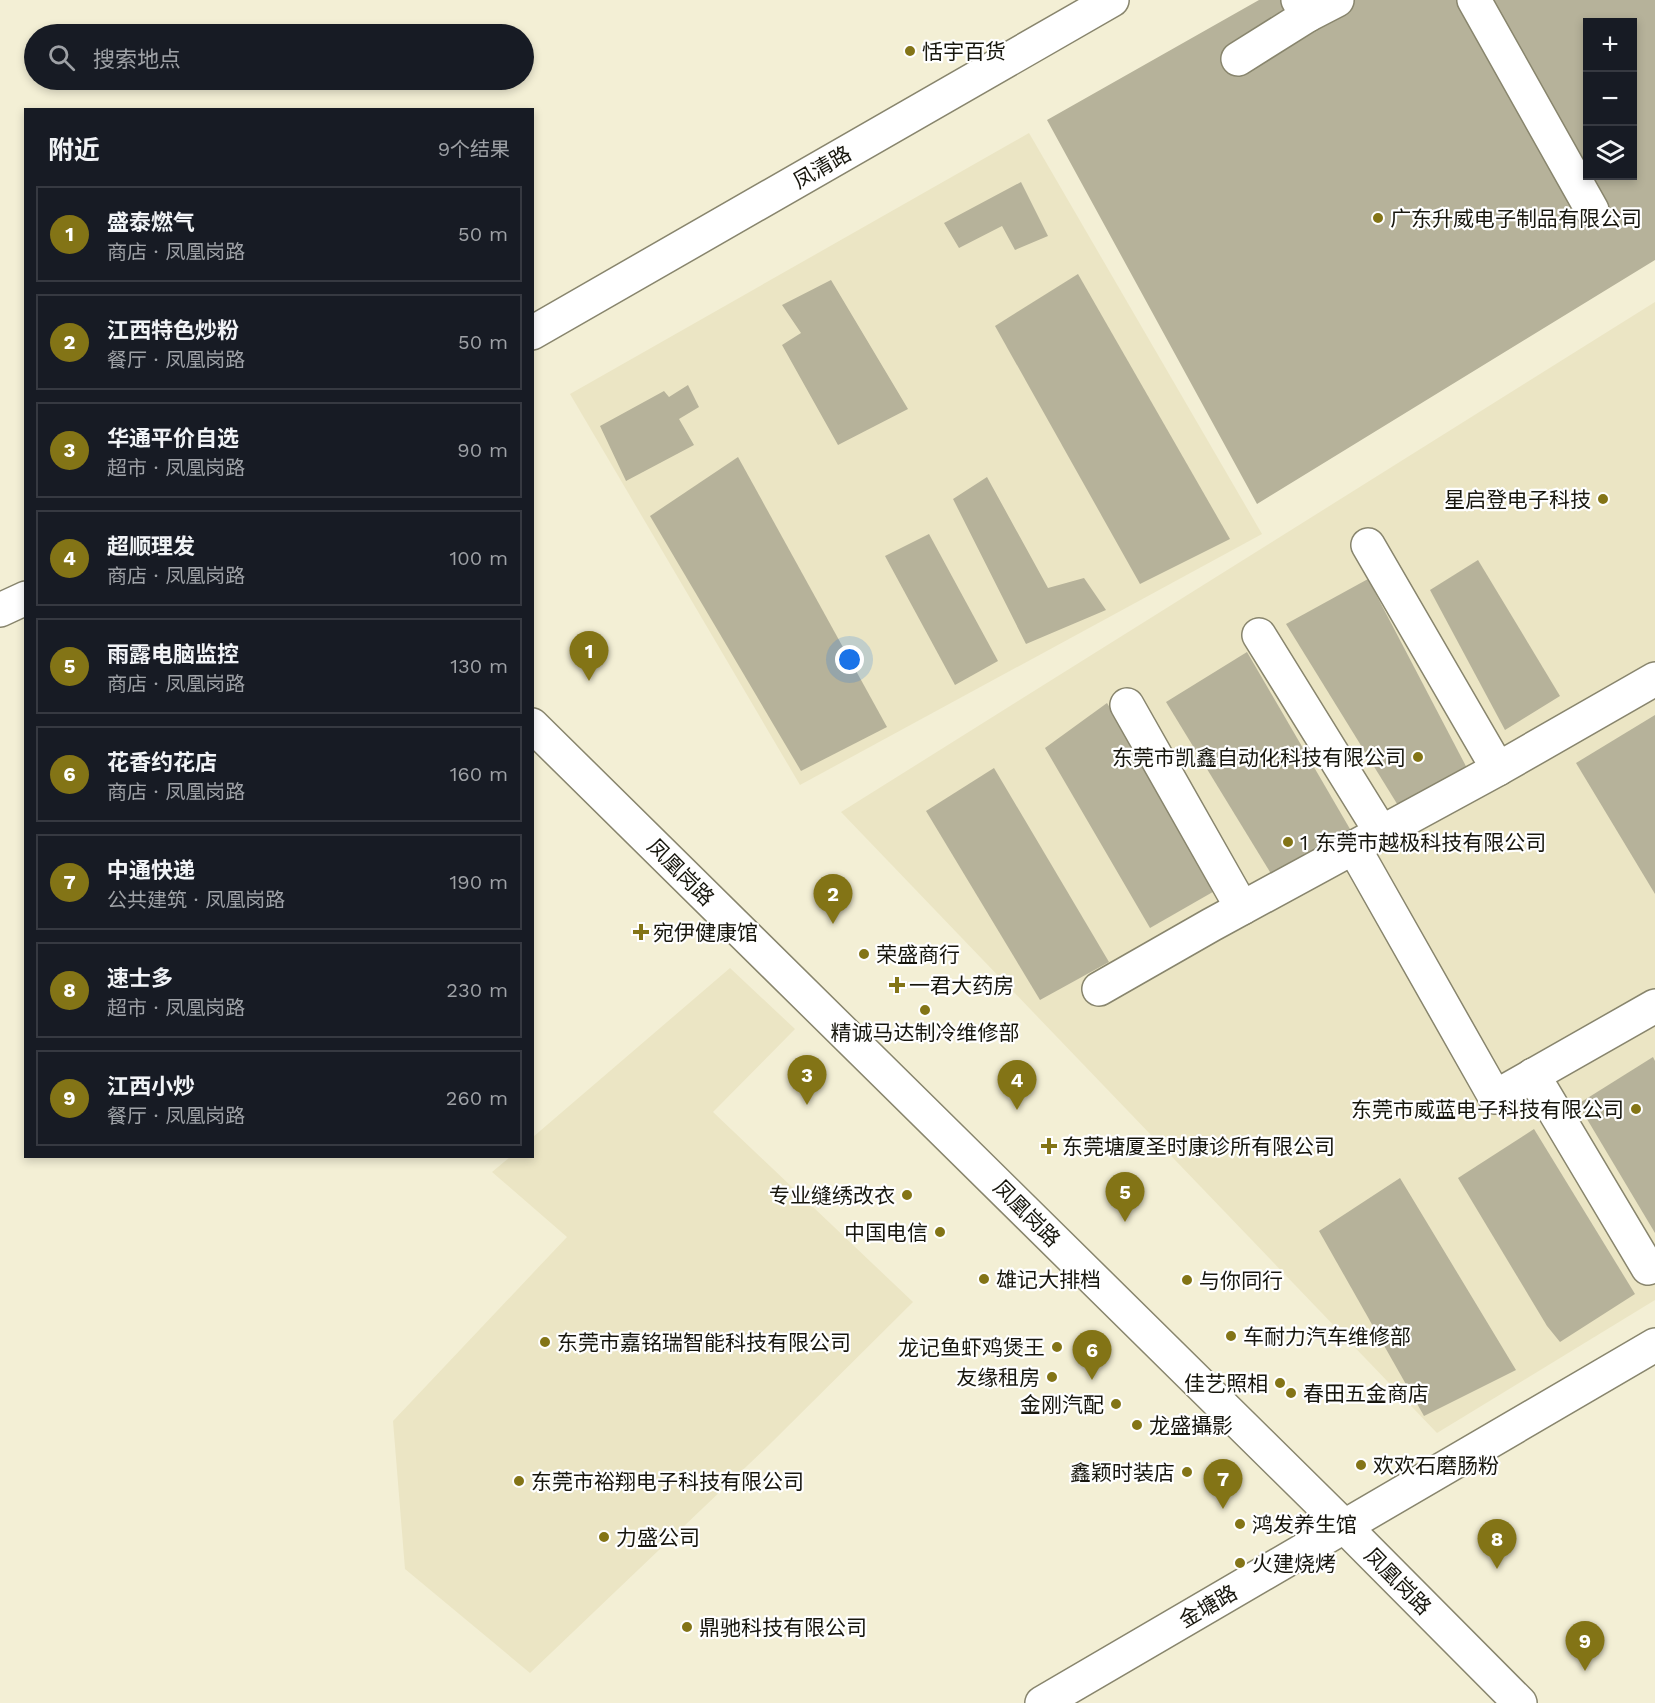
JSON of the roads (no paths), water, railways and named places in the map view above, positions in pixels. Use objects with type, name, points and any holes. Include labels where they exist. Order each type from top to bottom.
[{"type":"street","name":"凤清路","points":[[534,332],[1112,0]]},
{"type":"street","points":[[1238,59],[1303,8],[1337,0]]},
{"type":"street","points":[[1474,0],[1592,210]]},
{"type":"street","points":[[1368,545],[1498,769]]},
{"type":"street","points":[[0,610],[24,599]]},
{"type":"street","points":[[1259,635],[1367,840],[1495,1097],[1653,1011]]},
{"type":"street","points":[[1099,989],[1242,908],[1498,769],[1655,679]]},
{"type":"street","points":[[1127,705],[1242,908]]},
{"type":"street","name":"凤凰岗路","points":[[534,727],[1344,1526],[1520,1703]]},
{"type":"street","points":[[1533,1075],[1648,1268]]},
{"type":"street","name":"金塘路","points":[[1042,1703],[1655,1345]]},
{"type":"place","name":"恬宇百货","points":[[910,51]]},
{"type":"place","name":"广东升威电子制品有限公司","points":[[1378,218]]},
{"type":"place","name":"星启登电子科技","points":[[1603,499]]},
{"type":"place","name":"盛泰燃气","points":[[589,681]]},
{"type":"place","name":"东莞市凯鑫自动化科技有限公司","points":[[1418,757]]},
{"type":"place","name":"1 东莞市越极科技有限公司","points":[[1288,842]]},
{"type":"place","name":"江西特色炒粉","points":[[833,924]]},
{"type":"place","name":"宛伊健康馆","points":[[641,932]]},
{"type":"place","name":"荣盛商行","points":[[864,954]]},
{"type":"place","name":"一君大药房","points":[[897,985]]},
{"type":"place","name":"精诚马达制冷维修部","points":[[925,1010]]},
{"type":"place","name":"华通平价自选","points":[[807,1105]]},
{"type":"place","name":"东莞市威蓝电子科技有限公司","points":[[1636,1109]]},
{"type":"place","name":"超顺理发","points":[[1017,1110]]},
{"type":"place","name":"东莞塘厦圣时康诊所有限公司","points":[[1049,1146]]},
{"type":"place","name":"专业缝绣改衣","points":[[907,1195]]},
{"type":"place","name":"雨露电脑监控","points":[[1125,1222]]},
{"type":"place","name":"中国电信","points":[[940,1232]]},
{"type":"place","name":"雄记大排档","points":[[984,1279]]},
{"type":"place","name":"与你同行","points":[[1187,1280]]},
{"type":"place","name":"车耐力汽车维修部","points":[[1231,1336]]},
{"type":"place","name":"东莞市嘉铭瑞智能科技有限公司","points":[[545,1342]]},
{"type":"place","name":"龙记鱼虾鸡煲王","points":[[1057,1347]]},
{"type":"place","name":"友缘租房","points":[[1052,1377]]},
{"type":"place","name":"花香约花店","points":[[1092,1380]]},
{"type":"place","name":"佳艺照相","points":[[1280,1383]]},
{"type":"place","name":"春田五金商店","points":[[1291,1393]]},
{"type":"place","name":"金刚汽配","points":[[1116,1404]]},
{"type":"place","name":"龙盛攝影","points":[[1137,1425]]},
{"type":"place","name":"欢欢石磨肠粉","points":[[1361,1465]]},
{"type":"place","name":"鑫颖时装店","points":[[1187,1472]]},
{"type":"place","name":"东莞市裕翔电子科技有限公司","points":[[519,1481]]},
{"type":"place","name":"中通快递","points":[[1223,1509]]},
{"type":"place","name":"鸿发养生馆","points":[[1240,1524]]},
{"type":"place","name":"力盛公司","points":[[604,1537]]},
{"type":"place","name":"火建烧烤","points":[[1240,1563]]},
{"type":"place","name":"速士多","points":[[1497,1569]]},
{"type":"place","name":"鼎驰科技有限公司","points":[[687,1627]]},
{"type":"place","name":"江西小炒","points":[[1585,1671]]}]
